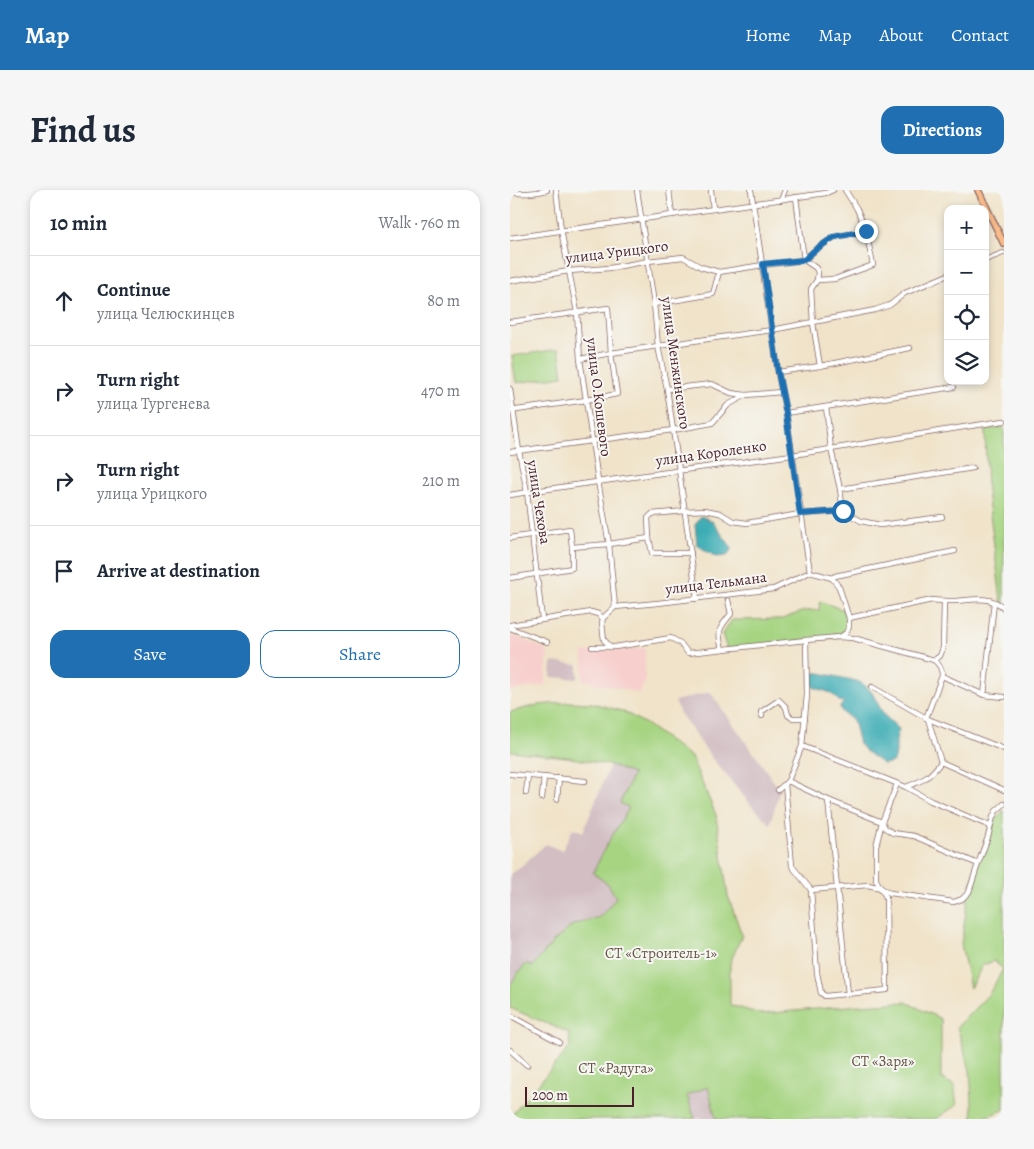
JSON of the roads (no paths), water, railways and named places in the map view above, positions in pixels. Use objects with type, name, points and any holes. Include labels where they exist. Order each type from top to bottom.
[{"type":"main road","points":[[978,190],[1004,244]]},
{"type":"street","points":[[510,192],[533,193],[547,190]]},
{"type":"street","name":"улица О.Кошевого","points":[[556,190],[561,230],[577,312],[580,359],[609,544],[615,607]]},
{"type":"street","name":"улица Менжинского","points":[[637,190],[654,304],[658,346],[667,389],[697,599]]},
{"type":"street","points":[[669,190],[672,215]]},
{"type":"street","points":[[711,190],[713,209]]},
{"type":"street","points":[[752,190],[781,392],[786,413],[810,572],[832,578],[839,587],[849,618],[849,627],[846,633],[839,638]]},
{"type":"street","points":[[781,200],[785,190]]},
{"type":"street","points":[[510,238],[781,200],[826,193],[833,190]]},
{"type":"street","points":[[817,280],[835,279],[873,265],[866,231],[857,210],[845,190]]},
{"type":"street","points":[[796,197],[804,260],[816,268],[818,273],[817,280],[810,289],[820,366]]},
{"type":"street","points":[[804,260],[834,237],[866,231]]},
{"type":"street","points":[[989,258],[1003,253]]},
{"type":"street","name":"улица Урицкого","points":[[510,281],[569,271],[610,268],[683,257],[701,267],[719,272],[763,264],[804,260]]},
{"type":"street","points":[[654,304],[713,294],[719,272]]},
{"type":"street","points":[[580,359],[772,330],[875,310],[890,305],[905,293],[944,277]]},
{"type":"street","points":[[510,322],[608,308],[611,353],[617,394],[511,411]]},
{"type":"street","points":[[778,372],[820,366],[910,348]]},
{"type":"street","points":[[667,389],[712,384],[731,393],[746,395],[781,392]]},
{"type":"street","points":[[786,413],[954,387]]},
{"type":"street","name":"улица Чехова","points":[[510,389],[511,411],[527,492],[542,620]]},
{"type":"street","points":[[510,452],[712,423],[728,405],[746,395]]},
{"type":"street","points":[[826,407],[831,449],[843,511]]},
{"type":"street","name":"улица Короленко","points":[[510,495],[598,481],[792,455],[968,426],[1004,422]]},
{"type":"street","points":[[840,489],[973,468]]},
{"type":"street","points":[[691,553],[652,553],[648,518],[652,514],[705,510],[720,513],[734,521],[747,523],[800,514],[843,511],[861,521],[880,525],[942,517]]},
{"type":"street","points":[[510,538],[570,529],[572,547],[572,568],[510,578]]},
{"type":"street","points":[[572,547],[650,538]]},
{"type":"street","points":[[832,578],[955,551]]},
{"type":"street","name":"улица Тельмана","points":[[615,607],[774,589],[810,572]]},
{"type":"street","points":[[849,618],[932,600],[986,599],[1004,608]]},
{"type":"street","points":[[722,649],[719,636],[722,624],[731,614],[728,600]]},
{"type":"street","points":[[934,660],[940,656],[944,648],[944,601]]},
{"type":"street","points":[[984,695],[994,602]]},
{"type":"street","points":[[612,647],[604,640],[602,623],[603,618],[615,607]]},
{"type":"street","points":[[510,626],[591,612],[603,618]]},
{"type":"street","points":[[510,626],[547,642]]},
{"type":"street","points":[[592,647],[612,647],[671,638],[680,643],[688,653],[806,640],[853,638],[923,656],[934,660],[942,670],[942,676],[927,719],[941,762],[1004,790]]},
{"type":"street","points":[[806,640],[808,695],[802,746],[787,783],[792,866],[811,890],[816,973],[820,993],[825,996],[887,990],[886,897],[876,880],[876,846],[882,822],[897,784]]},
{"type":"street","points":[[942,676],[984,695],[1004,697]]},
{"type":"street","points":[[872,687],[927,719],[1004,749]]},
{"type":"street","points":[[762,716],[761,712],[779,700],[786,706],[788,715],[792,718],[805,718]]},
{"type":"street","points":[[802,746],[906,787],[931,802],[990,826]]},
{"type":"street","points":[[906,787],[931,775],[941,762]]},
{"type":"street","points":[[510,774],[585,780]]},
{"type":"street","points":[[526,793],[528,776]]},
{"type":"street","points":[[542,798],[544,777]]},
{"type":"street","points":[[557,799],[559,778]]},
{"type":"street","points":[[778,790],[787,783]]},
{"type":"street","points":[[787,783],[882,822],[885,828],[893,833],[914,836],[978,864]]},
{"type":"street","points":[[828,800],[848,994]]},
{"type":"street","points":[[811,890],[868,884],[890,893],[954,902],[962,899],[969,892],[988,838],[993,817],[996,811],[1004,804]]},
{"type":"street","points":[[510,1015],[559,1042]]},
{"type":"street","points":[[510,1050],[527,1065]]},
{"type":"water","points":[[701,516],[712,521],[732,548],[727,556],[716,557],[697,545],[695,525]]},
{"type":"water","points":[[814,673],[857,681],[871,691],[884,715],[899,729],[894,761],[883,764],[865,751],[859,744],[853,720],[842,712],[840,707],[844,702],[839,701],[831,693],[813,687],[811,678]]},
{"type":"park label","name":"СТ «Строитель-1»","points":[[661,953]]},
{"type":"park label","name":"СТ «Заря»","points":[[883,1061]]},
{"type":"park label","name":"СТ «Радуга»","points":[[616,1068]]}]
